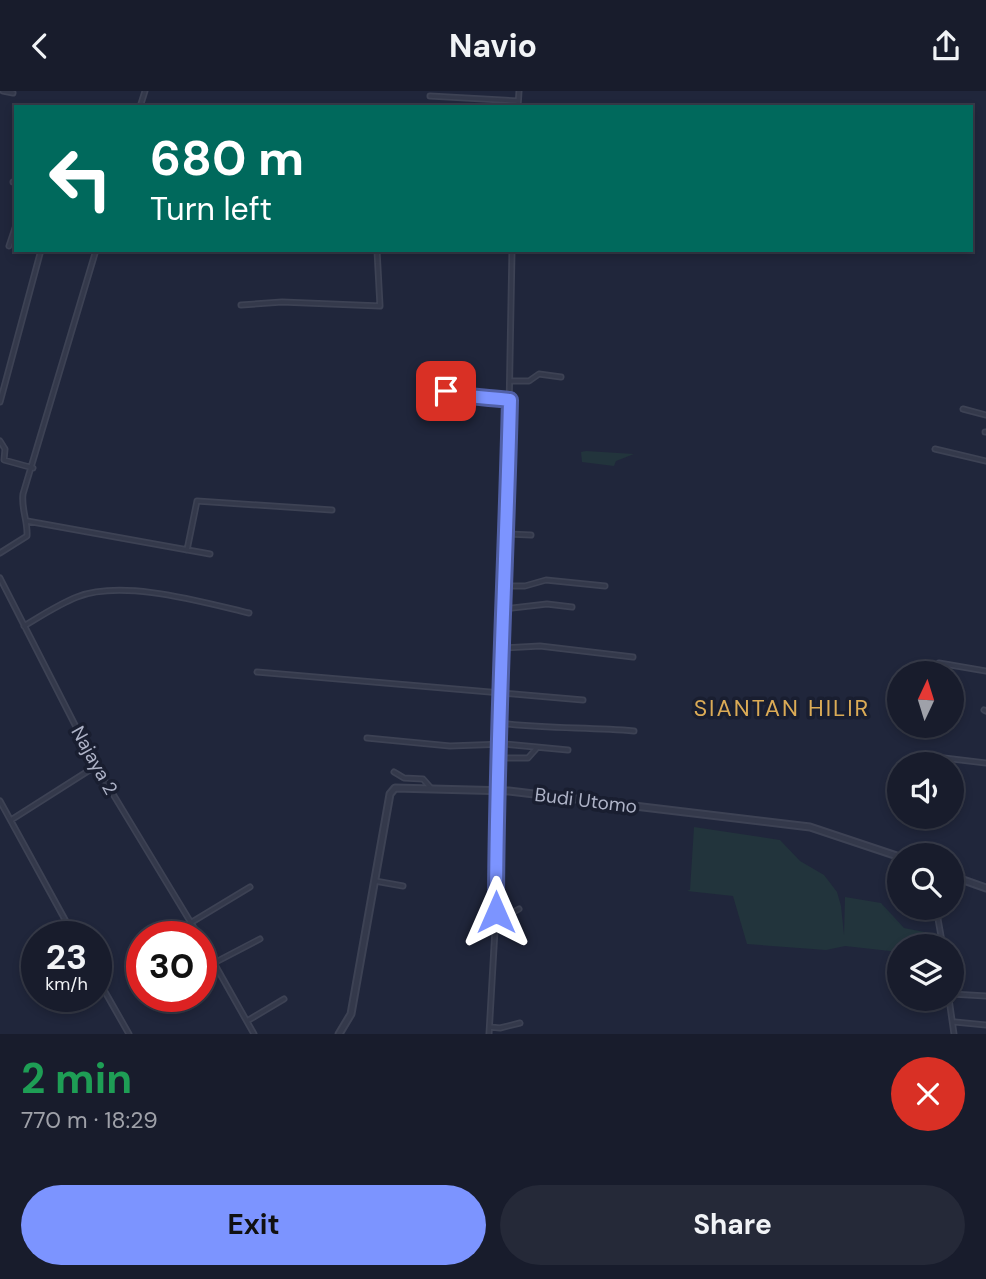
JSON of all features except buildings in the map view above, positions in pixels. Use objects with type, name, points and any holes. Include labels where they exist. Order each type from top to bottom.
[{"type":"street","points":[[3,91],[13,93]]},
{"type":"street","points":[[518,105],[519,91]]},
{"type":"street","points":[[430,96],[519,101]]},
{"type":"street","points":[[9,246],[14,231]]},
{"type":"street","points":[[0,402],[40,252]]},
{"type":"street","points":[[0,553],[27,536],[27,521],[22,503],[95,252]]},
{"type":"street","points":[[241,305],[282,302],[380,306],[377,252]]},
{"type":"street","points":[[489,1034],[497,916],[497,745],[503,691],[509,534],[512,252]]},
{"type":"street","points":[[512,382],[521,383],[534,379],[539,374],[561,377]]},
{"type":"street","points":[[438,391],[449,391],[462,397],[481,396],[510,400]]},
{"type":"street","points":[[963,409],[986,415]]},
{"type":"street","points":[[0,441],[5,449],[4,460],[33,468]]},
{"type":"street","points":[[935,449],[986,461]]},
{"type":"street","points":[[187,550],[197,501],[332,510]]},
{"type":"street","points":[[27,521],[210,554]]},
{"type":"street","points":[[509,534],[531,535]]},
{"type":"street","name":"Najaya 2","points":[[0,578],[96,766],[191,921]]},
{"type":"street","points":[[507,586],[546,580],[605,586]]},
{"type":"street","points":[[24,626],[77,597],[129,590],[172,596],[249,614]]},
{"type":"street","points":[[506,609],[547,604],[572,607]]},
{"type":"street","points":[[505,648],[540,646],[633,657]]},
{"type":"street","points":[[964,667],[986,671]]},
{"type":"street","points":[[257,672],[583,699]]},
{"type":"street","points":[[499,723],[533,729],[562,726],[634,731]]},
{"type":"street","points":[[367,738],[450,746],[504,744],[568,750]]},
{"type":"street","points":[[497,758],[528,758],[536,749]]},
{"type":"street","points":[[964,760],[986,763]]},
{"type":"street","points":[[11,820],[96,766]]},
{"type":"street","points":[[394,772],[404,778],[423,779],[430,787]]},
{"type":"street","name":"Budi Utomo","points":[[339,1034],[351,1014],[373,881],[392,791],[395,788],[509,791],[810,827],[887,853]]},
{"type":"street","points":[[0,801],[66,921]]},
{"type":"street","points":[[964,880],[986,888]]},
{"type":"street","points":[[373,881],[403,886]]},
{"type":"street","points":[[194,921],[250,887]]},
{"type":"street","points":[[497,916],[506,916],[519,909]]},
{"type":"street","points":[[217,961],[260,939]]},
{"type":"street","name":"Najaya 2","points":[[217,968],[254,1034]]},
{"type":"street","points":[[964,994],[986,996]]},
{"type":"street","points":[[247,1021],[284,999]]},
{"type":"street","points":[[112,1004],[129,1034]]},
{"type":"street","points":[[951,1011],[954,1034]]},
{"type":"street","points":[[956,1022],[986,1024]]},
{"type":"street","points":[[490,1027],[500,1028],[520,1023]]},
{"type":"shaded area","points":[[581,452],[634,454],[616,461],[614,466],[582,462]]},
{"type":"shaded area","points":[[694,827],[780,840],[800,861],[824,875],[837,892],[844,935],[845,897],[881,903],[887,910],[887,920],[897,920],[904,928],[935,934],[887,934],[887,951],[845,946],[826,950],[747,944],[733,896],[687,891],[690,890]]},
{"type":"district","name":"SIANTAN HILIR","points":[[782,708]]},
{"type":"route","points":[[446,391],[462,397],[481,396],[510,400],[506,571],[495,790],[496,912]]}]
